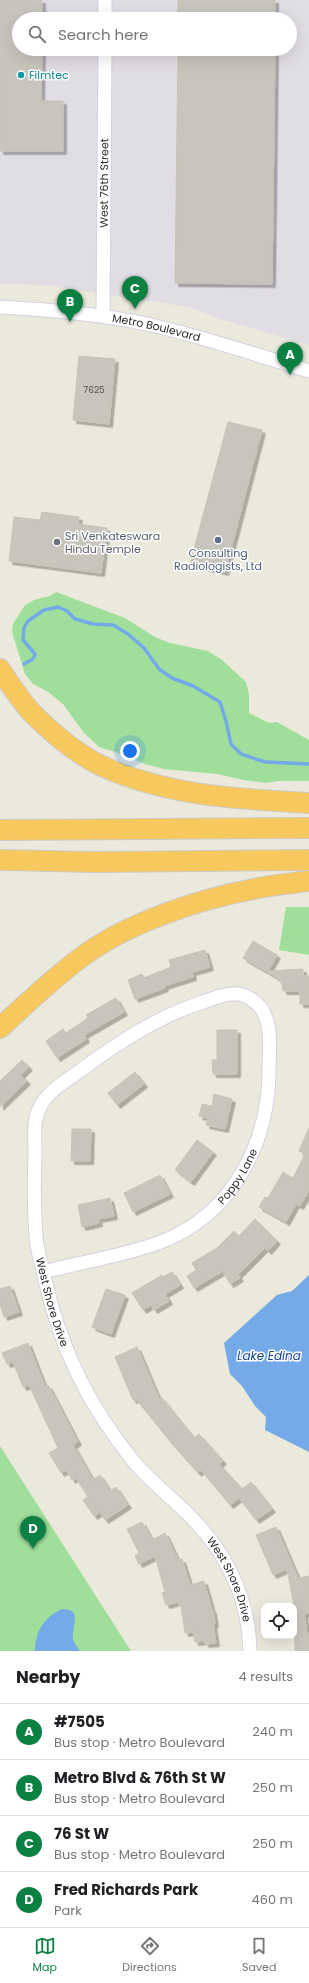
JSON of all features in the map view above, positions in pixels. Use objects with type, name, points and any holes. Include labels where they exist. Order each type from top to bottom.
[{"type":"highway","points":[[0,669],[32,712],[52,732],[76,751],[101,766],[131,778],[170,788],[243,799],[309,803]]},
{"type":"highway","points":[[0,830],[309,828]]},
{"type":"highway","points":[[0,860],[95,862],[309,860]]},
{"type":"highway","points":[[0,1028],[54,978],[84,955],[115,937],[158,917],[206,900],[249,890],[309,881]]},
{"type":"street","points":[[105,0],[105,12]]},
{"type":"street","name":"West 76th Street","points":[[103,316],[104,56]]},
{"type":"street","name":"Metro Boulevard","points":[[0,307],[50,310],[103,316],[162,328],[309,371]]},
{"type":"street","name":"Poppy Lane","points":[[43,1272],[161,1242],[188,1228],[211,1211],[231,1189],[248,1166],[259,1138],[266,1111],[269,1082],[269,1030],[267,1018],[262,1007],[253,1000],[237,994],[220,996]]},
{"type":"street","name":"West Shore Drive","points":[[220,996],[184,1008],[149,1024],[116,1045],[49,1094],[40,1106],[35,1121],[34,1213],[37,1243],[52,1314],[67,1355],[90,1400],[110,1431],[137,1465],[188,1514],[224,1558],[237,1584],[246,1611],[250,1651]]},
{"type":"shaded area","points":[[0,0],[309,0],[309,345],[224,320],[188,307],[46,285],[0,284]]},
{"type":"green space","points":[[56,592],[125,618],[155,637],[170,643],[208,651],[222,660],[246,682],[249,694],[249,713],[269,723],[277,722],[309,740],[309,781],[278,781],[266,783],[217,774],[164,769],[145,764],[116,752],[99,747],[84,733],[63,704],[48,692],[33,684],[25,674],[12,632],[13,624],[25,605],[34,600],[50,596]]},
{"type":"green space","points":[[286,907],[309,907],[309,955],[279,950]]},
{"type":"green space","points":[[0,1446],[131,1651],[0,1651]]},
{"type":"water","name":"Lake Edina","points":[[309,1275],[309,1452],[265,1430],[266,1417],[255,1406],[242,1386],[230,1374],[224,1343],[277,1295],[292,1291]]},
{"type":"water","points":[[62,1609],[72,1612],[74,1615],[73,1639],[80,1651],[35,1651],[35,1644],[42,1626],[50,1616]]},
{"type":"building","name":"Filmtec","points":[[0,0],[42,0],[42,12],[12,12],[12,56],[42,56],[41,101],[63,101],[63,151],[0,151]]},
{"type":"building","points":[[178,0],[275,0],[275,12],[178,12]]},
{"type":"building","points":[[178,56],[275,56],[272,284],[175,283]]},
{"type":"building","points":[[79,356],[115,359],[109,424],[73,420]]},
{"type":"building","points":[[228,422],[262,430],[225,572],[190,564]]},
{"type":"building","points":[[42,512],[79,517],[78,524],[107,528],[101,573],[9,561],[14,517],[40,520]]},
{"type":"building","points":[[253,941],[277,955],[268,971],[303,969],[303,976],[309,976],[309,1004],[300,1004],[300,991],[283,991],[282,981],[278,981],[278,978],[243,958]]},
{"type":"building","points":[[205,950],[210,967],[192,972],[193,977],[164,986],[165,988],[135,999],[128,980],[142,974],[144,978],[171,967],[169,960]]},
{"type":"building","points":[[116,998],[124,1012],[84,1035],[86,1039],[57,1058],[46,1041],[63,1029],[66,1033],[88,1018],[86,1015]]},
{"type":"building","points":[[217,1030],[237,1030],[237,1074],[213,1074],[212,1060],[217,1060]]},
{"type":"building","points":[[22,1060],[29,1067],[21,1075],[27,1081],[0,1107],[0,1081]]},
{"type":"building","points":[[135,1072],[144,1084],[117,1105],[108,1093]]},
{"type":"building","points":[[214,1094],[232,1099],[225,1129],[206,1125],[208,1118],[199,1116],[202,1104],[212,1106]]},
{"type":"building","points":[[309,1128],[309,1191],[300,1206],[296,1204],[286,1222],[259,1207],[265,1197],[268,1198],[283,1172],[293,1178],[305,1154],[299,1151]]},
{"type":"building","points":[[72,1129],[91,1129],[90,1161],[71,1161]]},
{"type":"building","points":[[197,1140],[213,1152],[191,1182],[175,1170]]},
{"type":"building","points":[[160,1175],[170,1194],[133,1212],[124,1193]]},
{"type":"building","points":[[110,1198],[114,1216],[98,1219],[99,1223],[82,1227],[78,1205]]},
{"type":"building","points":[[255,1219],[277,1241],[268,1251],[265,1248],[238,1275],[240,1278],[230,1284],[223,1271],[194,1288],[187,1276],[196,1270],[192,1263],[217,1248],[234,1231],[239,1236]]},
{"type":"building","points":[[172,1272],[180,1285],[165,1294],[169,1301],[154,1310],[151,1305],[143,1310],[132,1293],[162,1275],[163,1277]]},
{"type":"building","points":[[10,1286],[19,1312],[4,1317],[0,1304],[0,1289]]},
{"type":"building","points":[[106,1289],[125,1295],[111,1334],[92,1327]]},
{"type":"building","points":[[28,1343],[45,1387],[48,1385],[78,1442],[73,1445],[93,1480],[100,1475],[110,1491],[116,1487],[128,1505],[105,1520],[100,1512],[94,1516],[83,1500],[88,1497],[76,1478],[72,1480],[66,1470],[61,1473],[49,1453],[58,1448],[29,1385],[23,1387],[13,1362],[7,1364],[2,1353]]},
{"type":"building","points":[[137,1347],[159,1399],[161,1397],[194,1438],[199,1434],[223,1461],[219,1464],[242,1489],[251,1482],[272,1509],[256,1520],[239,1498],[230,1505],[201,1470],[198,1473],[173,1445],[136,1399],[133,1400],[115,1357]]},
{"type":"building","points":[[142,1522],[152,1540],[165,1533],[178,1560],[182,1559],[190,1585],[204,1581],[213,1610],[215,1624],[213,1624],[216,1643],[205,1644],[205,1641],[195,1642],[193,1632],[185,1633],[181,1605],[179,1605],[178,1602],[166,1605],[162,1593],[165,1592],[155,1556],[139,1564],[135,1556],[139,1553],[127,1529]]},
{"type":"building","points":[[276,1527],[298,1578],[309,1576],[309,1613],[304,1614],[307,1634],[309,1634],[309,1651],[295,1651],[295,1639],[297,1639],[297,1603],[293,1603],[287,1569],[273,1575],[256,1535]]},
{"type":"waterway","points":[[24,664],[33,659],[35,654],[23,640],[24,628],[28,621],[44,610],[58,607],[67,611],[75,619],[93,624],[113,625],[128,634],[144,648],[159,669],[172,678],[193,686],[220,702],[231,744],[241,754],[265,762],[309,764]]},
{"type":"place","name":"Filmtec","points":[[21,75]]},
{"type":"place","name":"76 St W","points":[[135,309]]},
{"type":"place","name":"Metro Blvd & 76th St W","points":[[70,322]]},
{"type":"place","name":"#7505","points":[[290,375]]},
{"type":"place","name":"Consulting Radiologists, Ltd","points":[[218,540]]},
{"type":"place","name":"Sri Venkateswara Hindu Temple","points":[[57,542]]},
{"type":"place","name":"Fred Richards Park","points":[[33,1549]]}]
